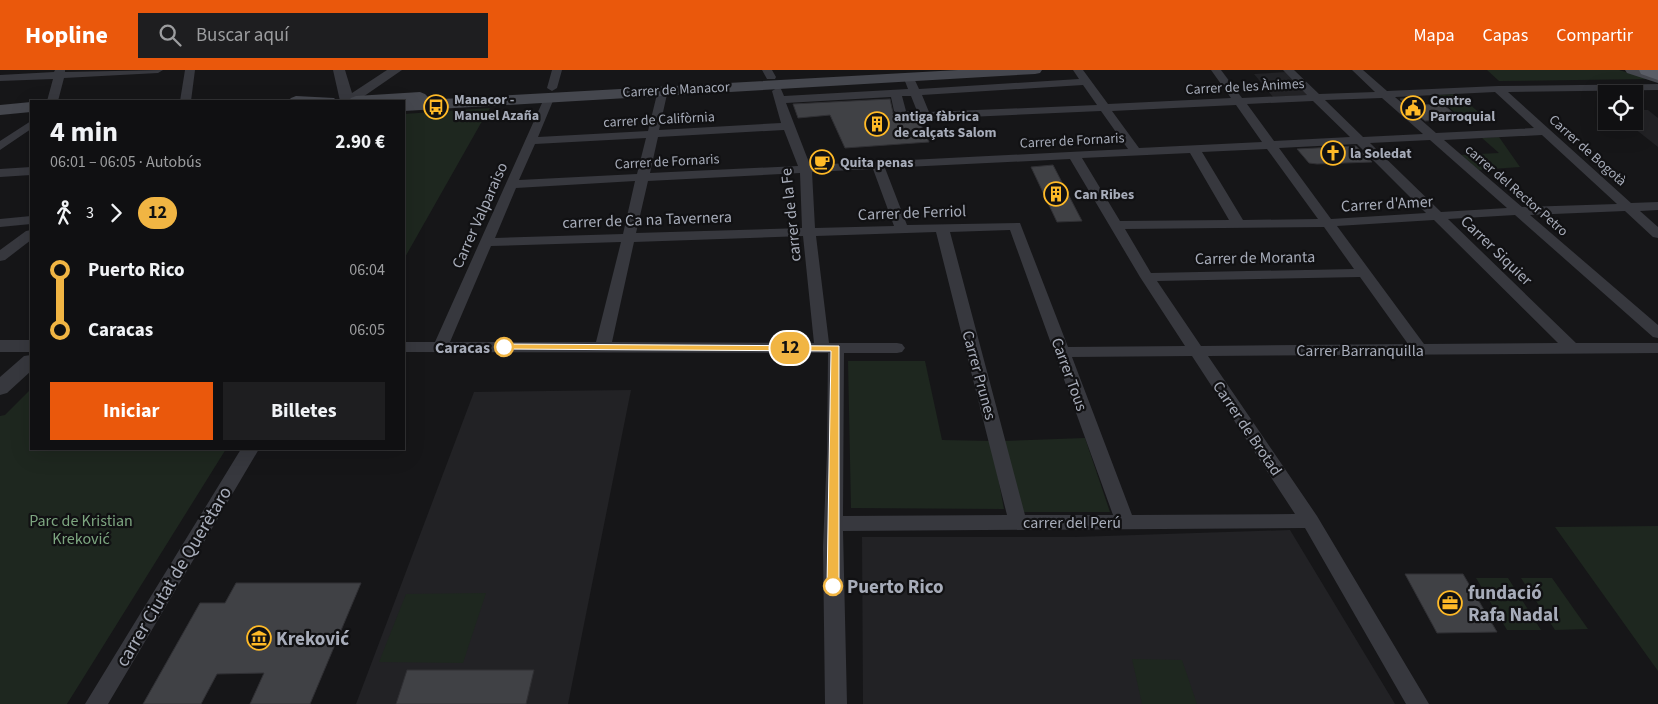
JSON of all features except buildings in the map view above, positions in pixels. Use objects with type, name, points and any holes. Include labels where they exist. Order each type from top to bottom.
[{"type":"main road","points":[[1632,70],[1653,76]]},
{"type":"main road","name":"Carrer de Manacor","points":[[405,106],[551,92],[598,90],[618,85],[771,77],[956,71],[1029,71]]},
{"type":"main road","name":"Carrer de Manacor","points":[[378,100],[551,92],[663,90],[771,77]]},
{"type":"main road","points":[[0,110],[30,108]]},
{"type":"main road","points":[[0,119],[30,117]]},
{"type":"street","points":[[0,78],[59,72],[158,70]]},
{"type":"street","points":[[186,100],[190,70]]},
{"type":"street","points":[[339,70],[348,100]]},
{"type":"street","points":[[350,100],[396,70]]},
{"type":"street","name":"Carrer Valparaiso","points":[[440,347],[531,141],[551,92],[557,70]]},
{"type":"street","points":[[1078,70],[1136,152]]},
{"type":"street","points":[[1216,70],[1420,350]]},
{"type":"street","name":"Carrer Siquier","points":[[1288,70],[1573,349]]},
{"type":"street","name":"carrer del Rector Petro","points":[[1358,70],[1658,333]]},
{"type":"street","points":[[1029,71],[1036,85]]},
{"type":"street","points":[[53,100],[59,72]]},
{"type":"street","points":[[902,73],[915,92]]},
{"type":"street","name":"Carrer de les Ànimes","points":[[915,92],[924,116],[1498,89],[1653,76]]},
{"type":"street","name":"carrer de la Fe","points":[[771,77],[788,126],[806,169],[809,232],[829,348],[834,524],[832,548],[836,704]]},
{"type":"street","points":[[780,100],[1086,82]]},
{"type":"street","name":"Carrer de Bogotà","points":[[1498,89],[1658,234]]},
{"type":"street","points":[[603,347],[663,90]]},
{"type":"street","points":[[896,93],[900,111]]},
{"type":"street","points":[[0,146],[30,125]]},
{"type":"street","name":"carrer de Califòrnia","points":[[531,141],[788,126]]},
{"type":"street","name":"Carrer de Fornaris","points":[[512,184],[1544,131]]},
{"type":"street","points":[[1194,149],[1239,225]]},
{"type":"street","name":"Carrer de Brotad","points":[[1074,155],[1147,276],[1310,521],[1418,704]]},
{"type":"street","points":[[878,165],[902,229]]},
{"type":"street","points":[[0,173],[30,171]]},
{"type":"street","name":"Carrer d'Amer","points":[[1117,225],[1328,223],[1439,218],[1519,211],[1658,206]]},
{"type":"street","points":[[0,223],[30,220]]},
{"type":"street","name":"Carrer de Ferriol","points":[[809,232],[1015,226]]},
{"type":"street","name":"Carrer Tous","points":[[1015,226],[1125,522]]},
{"type":"street","name":"Carrer Prunes","points":[[942,228],[1018,523]]},
{"type":"street","name":"carrer de Ca na Tavernera","points":[[487,242],[809,232]]},
{"type":"street","points":[[0,257],[30,235]]},
{"type":"street","name":"Carrer de Moranta","points":[[1147,276],[1365,273]]},
{"type":"street","points":[[0,346],[30,346]]},
{"type":"street","points":[[405,347],[897,348]]},
{"type":"street","name":"Carrer Barranquilla","points":[[1062,352],[1658,348]]},
{"type":"street","points":[[0,388],[30,362]]},
{"type":"street","name":"carrer Ciutat de Querètaro","points":[[96,704],[249,450]]},
{"type":"street","name":"carrer del Perú","points":[[834,524],[1310,521]]},
{"type":"shaded area","points":[[1286,72],[1309,95],[1273,97],[1254,74]]},
{"type":"shaded area","points":[[1643,110],[1648,110],[1658,118],[1658,147],[1636,130],[1643,130]]},
{"type":"shaded area","points":[[631,390],[568,704],[356,704],[474,392]]},
{"type":"shaded area","points":[[1290,530],[1395,704],[863,704],[862,537],[1075,537]]},
{"type":"green space","points":[[1487,70],[1619,70],[1650,79],[1499,81]]},
{"type":"green space","points":[[1458,94],[1484,117],[1460,117],[1435,95]]},
{"type":"green space","points":[[490,108],[405,257],[405,114]]},
{"type":"green space","points":[[1499,137],[1520,167],[1478,170],[1460,155],[1499,153],[1482,138]]},
{"type":"green space","points":[[848,361],[925,361],[942,440],[991,441],[1004,509],[851,508]]},
{"type":"green space","name":"Parc de Kristian Kreković","points":[[30,390],[30,450],[225,450],[67,704],[0,704],[0,416],[5,415]]},
{"type":"green space","points":[[1085,438],[1110,512],[1023,512],[1003,441]]},
{"type":"green space","points":[[1658,526],[1658,671],[1555,527]]},
{"type":"green space","points":[[1476,578],[1508,578],[1541,630],[1507,630]]},
{"type":"green space","points":[[1521,578],[1552,578],[1588,629],[1555,630]]},
{"type":"green space","points":[[486,593],[463,663],[379,662],[406,594]]},
{"type":"green space","points":[[1132,659],[1182,660],[1197,704],[1142,704]]},
{"type":"bus line","name":"12","points":[[504,347],[836,348],[833,586]]},
{"type":"place","name":"Manacor - Manuel Azaña","points":[[436,107]]},
{"type":"place","name":"Centre Parroquial","points":[[1413,108]]},
{"type":"place","name":"antiga fàbrica de calçats Salom","points":[[877,124]]},
{"type":"place","name":"la Soledat","points":[[1333,153]]},
{"type":"place","name":"Quita penas","points":[[822,162]]},
{"type":"place","name":"Can Ribes","points":[[1056,194]]},
{"type":"place","name":"Caracas","points":[[504,347]]},
{"type":"place","name":"Puerto Rico","points":[[833,586]]},
{"type":"place","name":"fundació Rafa Nadal","points":[[1450,603]]},
{"type":"place","name":"Kreković","points":[[259,638]]}]
